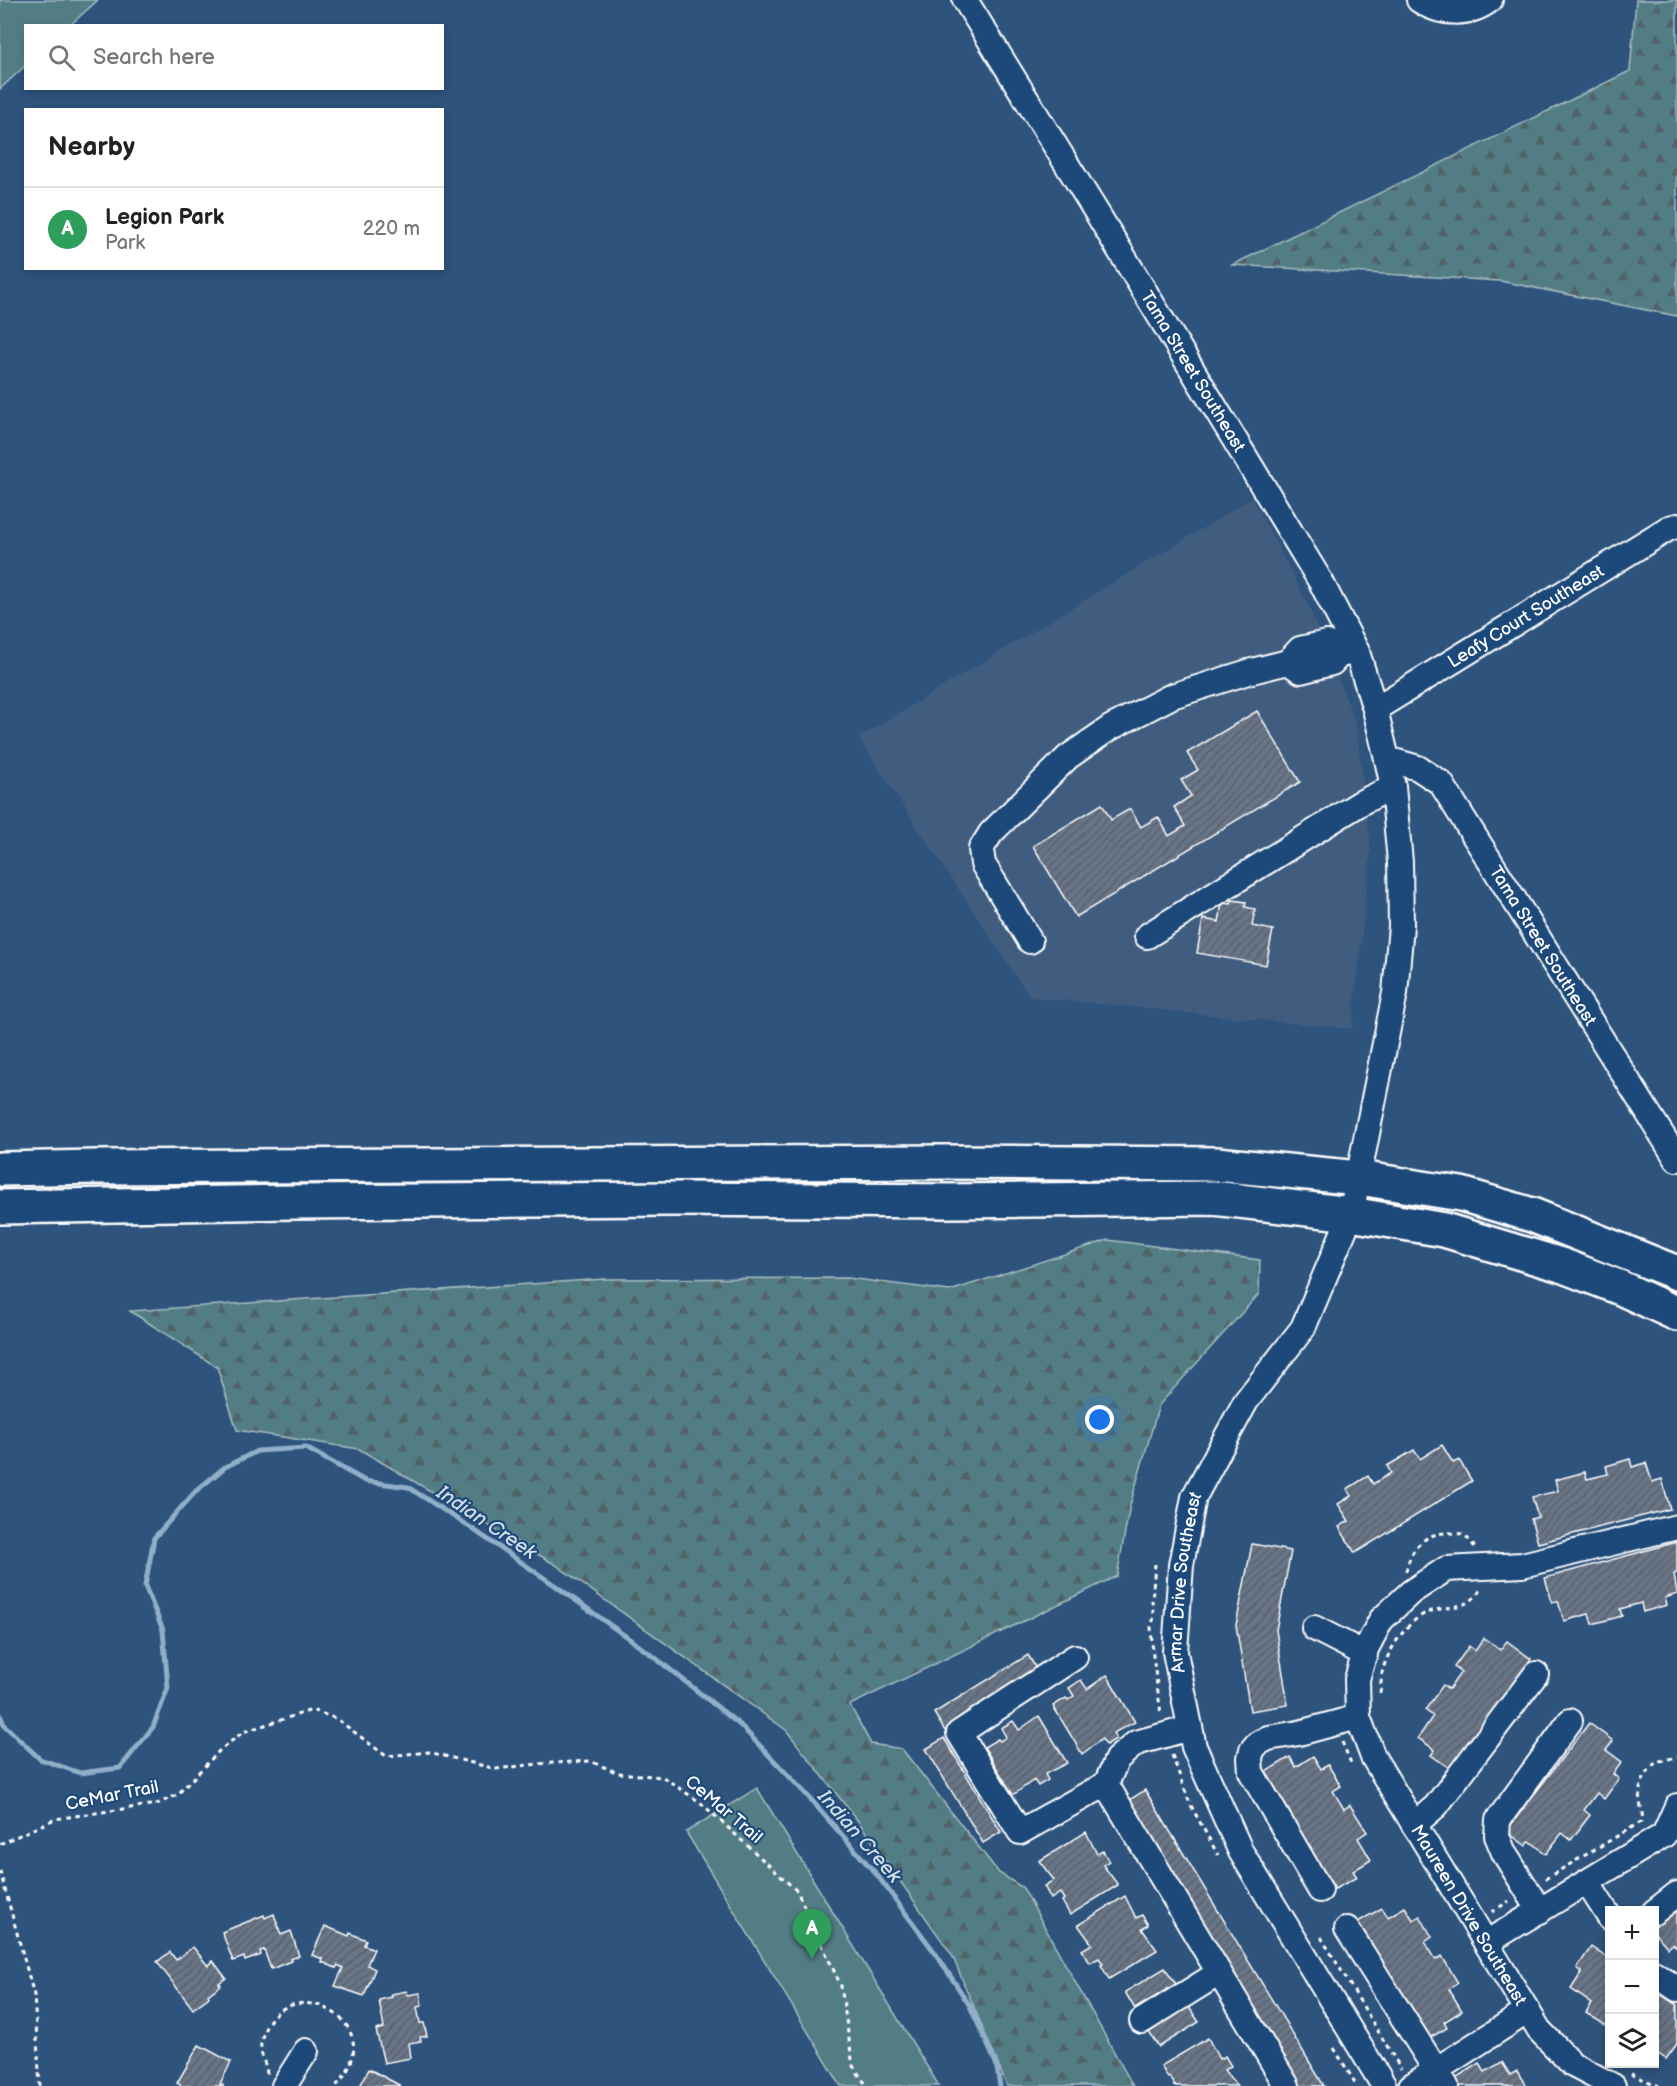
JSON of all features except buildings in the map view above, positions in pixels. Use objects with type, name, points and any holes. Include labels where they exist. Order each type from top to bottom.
[{"type":"highway","points":[[0,1169],[944,1162],[1216,1164],[1359,1178],[1461,1194],[1532,1215],[1677,1274]]},
{"type":"highway","points":[[0,1207],[672,1199],[949,1201],[1213,1198],[1351,1214],[1444,1230],[1561,1265],[1621,1288],[1677,1314]]},
{"type":"street","points":[[1419,0],[1439,9],[1455,12],[1472,10],[1490,0]]},
{"type":"street","name":"Tama Street Southeast","points":[[968,1],[1321,582],[1348,654],[1375,709],[1393,787],[1401,926],[1395,993],[1351,1214]]},
{"type":"street","name":"Leafy Court Southeast","points":[[1375,709],[1669,528],[1677,526]]},
{"type":"street","points":[[1030,941],[983,864],[981,849],[991,832],[1068,757],[1110,728],[1172,696],[1288,662],[1300,649],[1327,643],[1348,654]]},
{"type":"street","name":"Tama Street Southeast","points":[[1386,759],[1418,768],[1441,783],[1677,1159]]},
{"type":"street","points":[[1147,936],[1362,802],[1393,787]]},
{"type":"street","name":"Armar Drive Southeast","points":[[1351,1214],[1303,1328],[1246,1401],[1194,1497],[1181,1565],[1175,1652],[1194,1747],[1241,1852],[1384,2086]]},
{"type":"street","points":[[1484,1568],[1522,1565],[1677,1527]]},
{"type":"street","name":"Maureen Drive Southeast","points":[[1484,1568],[1446,1569],[1411,1592],[1381,1620],[1365,1654],[1348,1719],[1414,1824],[1495,1937],[1539,2031],[1573,2065],[1618,2078]]},
{"type":"street","points":[[1314,1628],[1365,1654]]},
{"type":"street","points":[[1075,1658],[959,1733],[1020,1832],[1106,1784],[1117,1760],[1136,1743],[1190,1728]]},
{"type":"street","points":[[1414,1824],[1436,1806],[1536,1674]]},
{"type":"street","points":[[1320,1890],[1251,1772],[1250,1758],[1257,1744],[1268,1738],[1299,1733],[1348,1719]]},
{"type":"street","points":[[1540,1911],[1504,1853],[1497,1836],[1498,1820],[1570,1721]]},
{"type":"street","points":[[1106,1784],[1287,2086]]},
{"type":"street","points":[[1495,1937],[1664,1835],[1677,1806]]},
{"type":"street","points":[[1587,1882],[1605,1910]]},
{"type":"street","points":[[1659,1908],[1677,1894]]},
{"type":"street","points":[[1347,1929],[1441,2078]]},
{"type":"street","points":[[1142,2020],[1219,1973]]},
{"type":"street","points":[[1659,1976],[1677,1989]]},
{"type":"street","points":[[1411,2086],[1441,2078],[1528,2011]]},
{"type":"street","points":[[284,2086],[306,2051]]},
{"type":"path","points":[[1380,1700],[1383,1669],[1403,1633],[1428,1612],[1462,1606],[1476,1598],[1485,1578],[1479,1553],[1468,1539],[1461,1534],[1443,1533],[1422,1540],[1416,1546],[1406,1572],[1400,1577]]},
{"type":"path","name":"CeMar Trail","points":[[0,1844],[54,1819],[157,1804],[177,1795],[220,1750],[243,1732],[312,1710],[337,1719],[386,1756],[429,1752],[496,1769],[590,1761],[618,1773],[663,1777],[701,1803],[797,1891],[841,1986],[853,2066],[867,2086]]},
{"type":"path","points":[[1348,1719],[1343,1745],[1355,1772]]},
{"type":"path","points":[[1495,1937],[1492,1911],[1641,1822],[1643,1815],[1638,1792],[1641,1782],[1656,1762],[1677,1757]]},
{"type":"path","points":[[0,1871],[34,1995],[40,2086]]},
{"type":"path","points":[[1321,1937],[1411,2086]]},
{"type":"path","points":[[1618,2078],[1659,2086]]},
{"type":"shaded area","points":[[1252,498],[1308,604],[1356,723],[1371,849],[1352,1029],[1030,997],[858,738]]},
{"type":"green space","points":[[0,0],[98,0],[71,24],[24,24],[24,67],[0,89]]},
{"type":"green space","points":[[1636,0],[1677,0],[1677,316],[1500,281],[1232,265],[1630,71]]},
{"type":"green space","points":[[1108,1240],[1260,1260],[1259,1294],[1159,1405],[1130,1505],[1117,1576],[850,1705],[871,1744],[902,1749],[999,1873],[1023,1888],[1133,2086],[1007,2086],[952,1955],[858,1821],[786,1730],[556,1565],[359,1449],[237,1430],[217,1367],[130,1311],[604,1279],[848,1278],[950,1291]]},
{"type":"green space","points":[[757,1788],[939,2086],[841,2086],[686,1832]]},
{"type":"waterway","name":"Indian Creek","points":[[0,1714],[4,1725],[40,1759],[80,1773],[120,1768],[153,1727],[168,1688],[163,1630],[145,1586],[154,1538],[196,1491],[225,1467],[257,1451],[306,1448],[365,1481],[408,1487],[556,1586],[653,1656],[740,1725],[806,1794],[877,1875],[936,1954],[970,2006],[996,2063],[1000,2086]]},
{"type":"place","name":"Legion Park","points":[[812,1959]]}]
